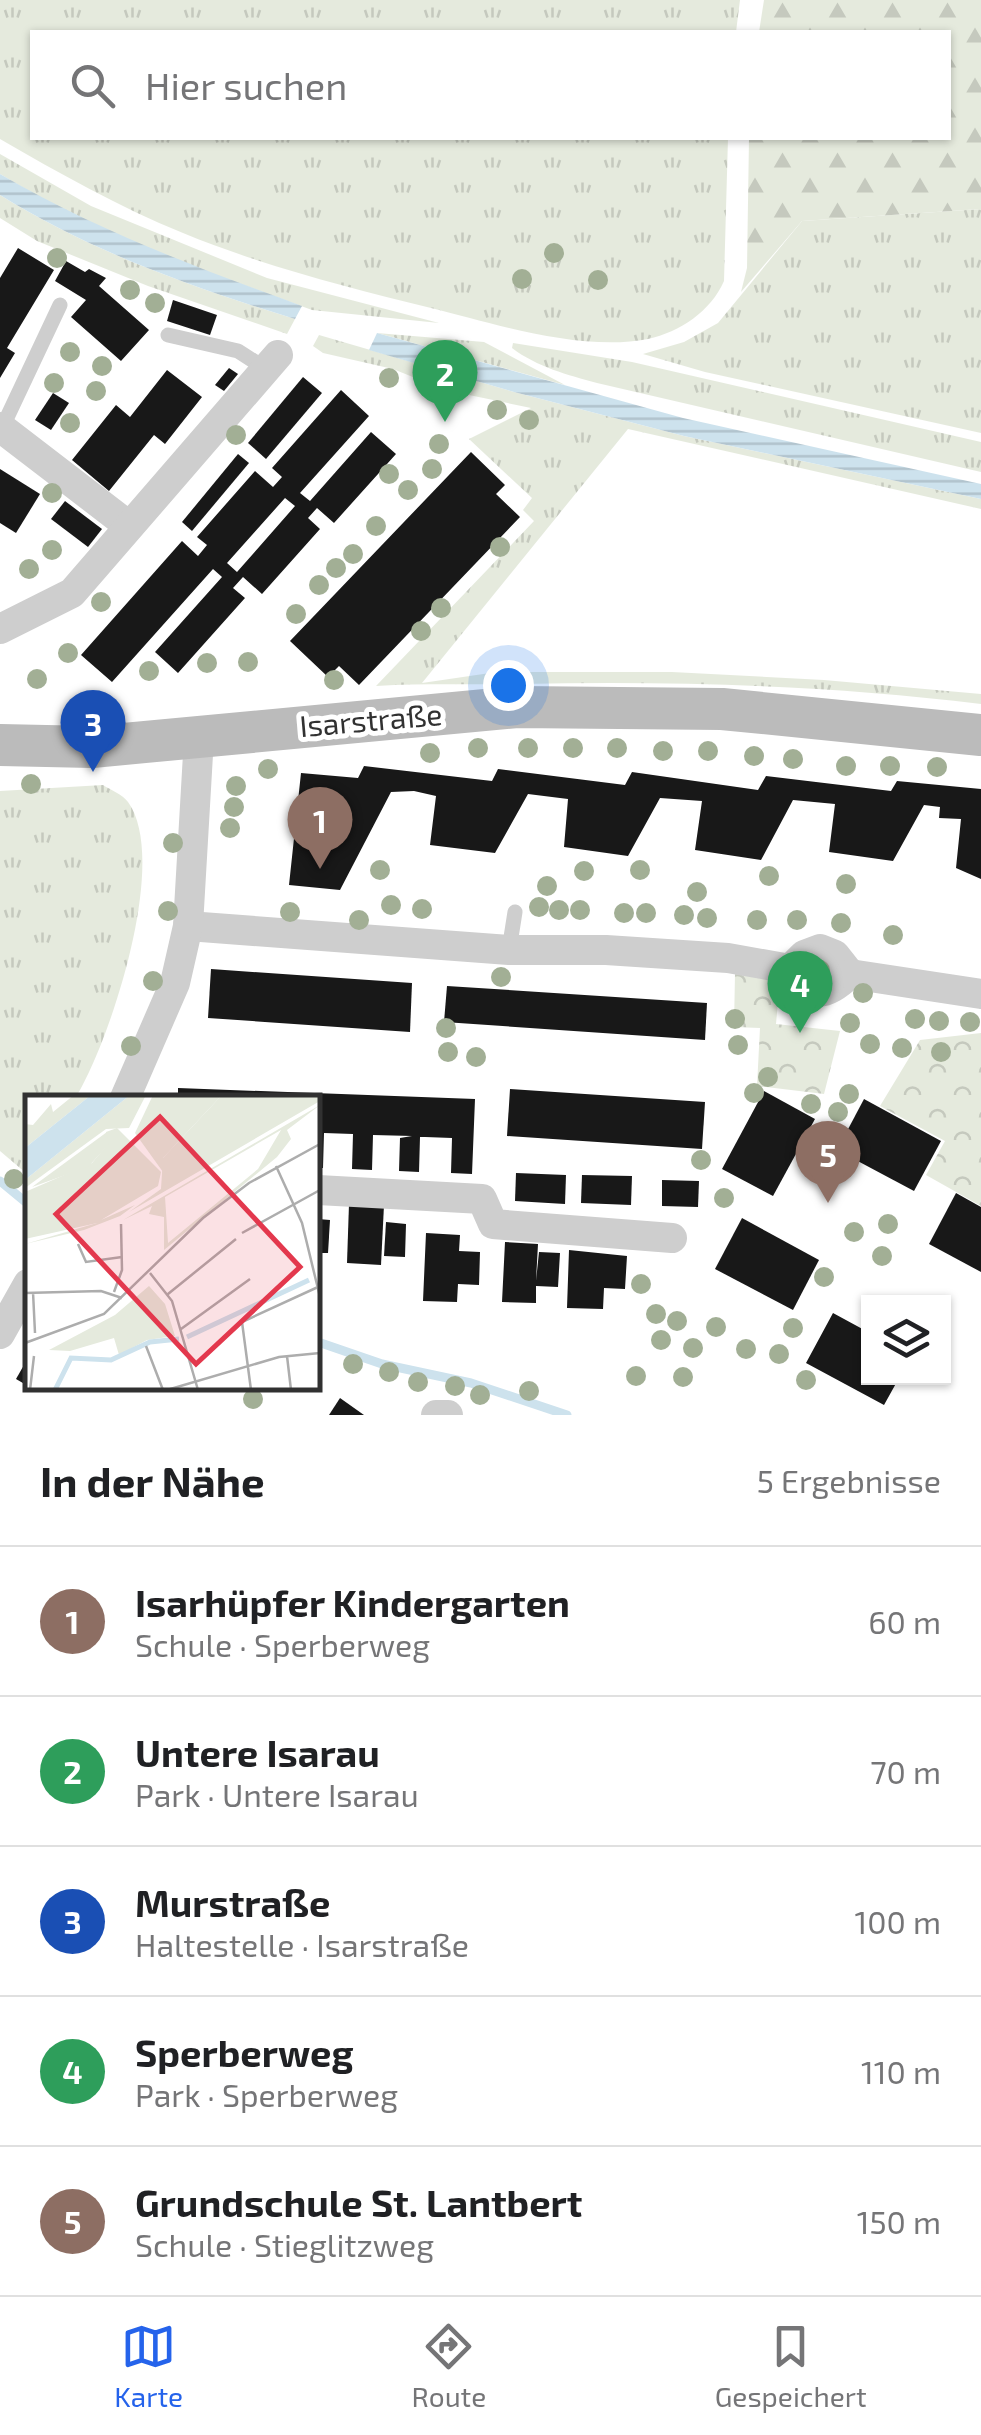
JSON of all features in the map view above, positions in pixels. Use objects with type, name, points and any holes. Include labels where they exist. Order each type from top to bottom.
[{"type":"main road","name":"Isarstraße","points":[[0,746],[92,747],[517,707],[722,709],[981,735]]},
{"type":"street","points":[[0,629],[72,593],[272,362]]},
{"type":"street","points":[[1,427],[129,526]]},
{"type":"street","points":[[127,1095],[175,983],[188,926],[200,738]]},
{"type":"street","points":[[188,926],[510,950],[623,951],[728,958],[790,969],[812,950],[820,949],[836,956],[850,974],[981,994]]},
{"type":"street","points":[[320,1190],[482,1199],[494,1224],[672,1238]]},
{"type":"street","points":[[0,1334],[25,1289]]},
{"type":"lane","points":[[1,427],[60,305]]},
{"type":"lane","points":[[168,335],[272,362]]},
{"type":"lane","points":[[510,950],[514,912]]},
{"type":"green space","points":[[0,0],[740,0],[736,30],[30,30],[30,140],[728,140],[724,281],[711,302],[693,319],[648,339],[595,342],[539,334],[244,256],[113,201],[0,139]]},
{"type":"green space","points":[[764,0],[981,0],[981,209],[802,221],[741,292],[747,268],[749,140],[951,140],[951,30],[759,30]]},
{"type":"green space","points":[[0,154],[91,206],[267,278],[439,323],[312,310],[164,256],[63,211],[0,174]]},
{"type":"green space","points":[[0,195],[107,251],[295,319],[287,334],[148,286],[37,241],[0,218]]},
{"type":"green space","points":[[981,209],[981,433],[705,372],[643,354],[684,342],[718,323],[802,221]]},
{"type":"green space","points":[[377,333],[484,342],[565,385]]},
{"type":"green space","points":[[319,335],[684,436],[981,499],[981,509],[628,429],[422,683],[497,672],[672,672],[981,694],[981,704],[867,692],[694,684],[376,686],[534,521],[523,510],[532,498],[469,439],[531,408],[445,390],[393,369],[323,353],[313,346]]},
{"type":"green space","points":[[513,343],[632,362],[981,442],[981,472],[597,383],[532,360],[512,348]]},
{"type":"green space","points":[[103,785],[128,802],[139,829],[142,865],[130,950],[90,1071],[77,1095],[25,1095],[25,1172],[0,1151],[0,791]]},
{"type":"green space","points":[[735,974],[780,979],[776,1024],[840,1031],[824,1094],[757,1086],[760,1028],[734,1027]]},
{"type":"green space","points":[[981,1033],[981,1206],[926,1175],[945,1141],[880,1106],[920,1040]]},
{"type":"water","points":[[0,174],[110,230],[302,306],[295,319],[181,281],[107,251],[0,195]]},
{"type":"water","points":[[377,333],[683,418],[981,484],[981,499],[684,436],[514,392],[369,350]]},
{"type":"building","points":[[18,248],[54,270],[7,348],[15,353],[0,378],[0,278]]},
{"type":"building","points":[[66,261],[106,278],[99,286],[149,330],[121,361],[71,317],[86,300],[55,281]]},
{"type":"building","points":[[173,300],[217,315],[210,335],[167,321]]},
{"type":"building","points":[[229,368],[238,374],[224,391],[215,385]]},
{"type":"building","points":[[167,370],[202,397],[165,444],[154,435],[109,491],[72,460],[116,405],[130,417]]},
{"type":"building","points":[[303,377],[322,393],[266,459],[248,443]]},
{"type":"building","points":[[341,390],[369,416],[300,493],[310,501],[371,432],[396,454],[334,523],[317,508],[308,518],[320,529],[262,594],[243,577],[233,588],[245,598],[178,673],[155,652],[222,577],[213,569],[112,682],[81,655],[182,541],[198,556],[207,545],[197,537],[255,471],[273,487],[282,477],[272,468]],"holes":[[[285,498],[295,506],[237,572],[227,563]]]},
{"type":"building","points":[[53,393],[69,403],[51,430],[35,420]]},
{"type":"building","points":[[471,452],[505,485],[496,494],[520,517],[359,685],[339,666],[328,677],[290,641]]},
{"type":"building","points":[[238,454],[249,463],[192,531],[182,522]]},
{"type":"building","points":[[0,469],[40,494],[16,533],[0,523]]},
{"type":"building","points":[[65,501],[102,529],[88,547],[51,519]]},
{"type":"building","points":[[364,766],[492,781],[498,769],[625,785],[632,772],[758,790],[766,776],[891,791],[897,781],[981,789],[981,879],[956,868],[961,819],[939,818],[940,807],[924,805],[893,861],[829,852],[835,804],[793,800],[761,860],[695,850],[702,801],[660,798],[628,856],[564,847],[568,799],[528,794],[495,853],[430,845],[436,796],[414,791],[391,792],[340,890],[289,885],[301,773],[358,778]]},
{"type":"building","points":[[211,969],[412,983],[410,1032],[208,1018]]},
{"type":"building","points":[[447,986],[707,1003],[705,1040],[444,1022]]},
{"type":"building","points":[[178,1088],[475,1099],[472,1174],[451,1173],[452,1138],[420,1137],[419,1172],[399,1171],[400,1138],[412,1136],[373,1135],[372,1170],[352,1169],[353,1134],[324,1133],[320,1168],[320,1095],[178,1095]]},
{"type":"building","points":[[510,1089],[705,1102],[702,1149],[507,1136]]},
{"type":"building","points":[[764,1091],[815,1119],[773,1196],[722,1169]]},
{"type":"building","points":[[864,1099],[941,1141],[914,1191],[837,1150]]},
{"type":"building","points":[[516,1173],[566,1175],[565,1204],[515,1201]]},
{"type":"building","points":[[582,1175],[632,1176],[631,1205],[581,1203]]},
{"type":"building","points":[[662,1180],[699,1181],[698,1207],[662,1206]]},
{"type":"building","points":[[956,1193],[981,1207],[981,1272],[929,1244]]},
{"type":"building","points":[[349,1204],[384,1205],[381,1265],[347,1263]]},
{"type":"building","points":[[742,1218],[819,1260],[793,1310],[715,1269]]},
{"type":"building","points":[[320,1219],[330,1220],[328,1253],[320,1253]]},
{"type":"building","points":[[386,1222],[406,1224],[405,1257],[384,1256]]},
{"type":"building","points":[[426,1233],[460,1235],[459,1251],[480,1252],[479,1285],[458,1284],[457,1302],[423,1301]]},
{"type":"building","points":[[505,1242],[538,1244],[536,1281],[539,1252],[560,1253],[558,1287],[536,1286],[536,1303],[502,1302]]},
{"type":"building","points":[[569,1250],[627,1256],[625,1289],[604,1288],[603,1309],[567,1308]]},
{"type":"building","points":[[833,1313],[861,1328],[861,1385],[895,1385],[884,1405],[806,1363]]},
{"type":"building","points":[[25,1363],[25,1384],[16,1379]]},
{"type":"building","points":[[340,1398],[364,1415],[329,1415]]},
{"type":"waterway","points":[[0,1181],[25,1202]]},
{"type":"waterway","points":[[320,1343],[382,1364],[471,1383],[567,1415]]},
{"type":"place","name":"Untere Isarau","points":[[445,422]]},
{"type":"place","name":"Murstraße","points":[[93,772]]},
{"type":"place","name":"Isarhüpfer Kindergarten","points":[[320,869]]},
{"type":"place","name":"Sperberweg","points":[[800,1033]]},
{"type":"place","name":"Grundschule St. Lantbert","points":[[828,1203]]}]
